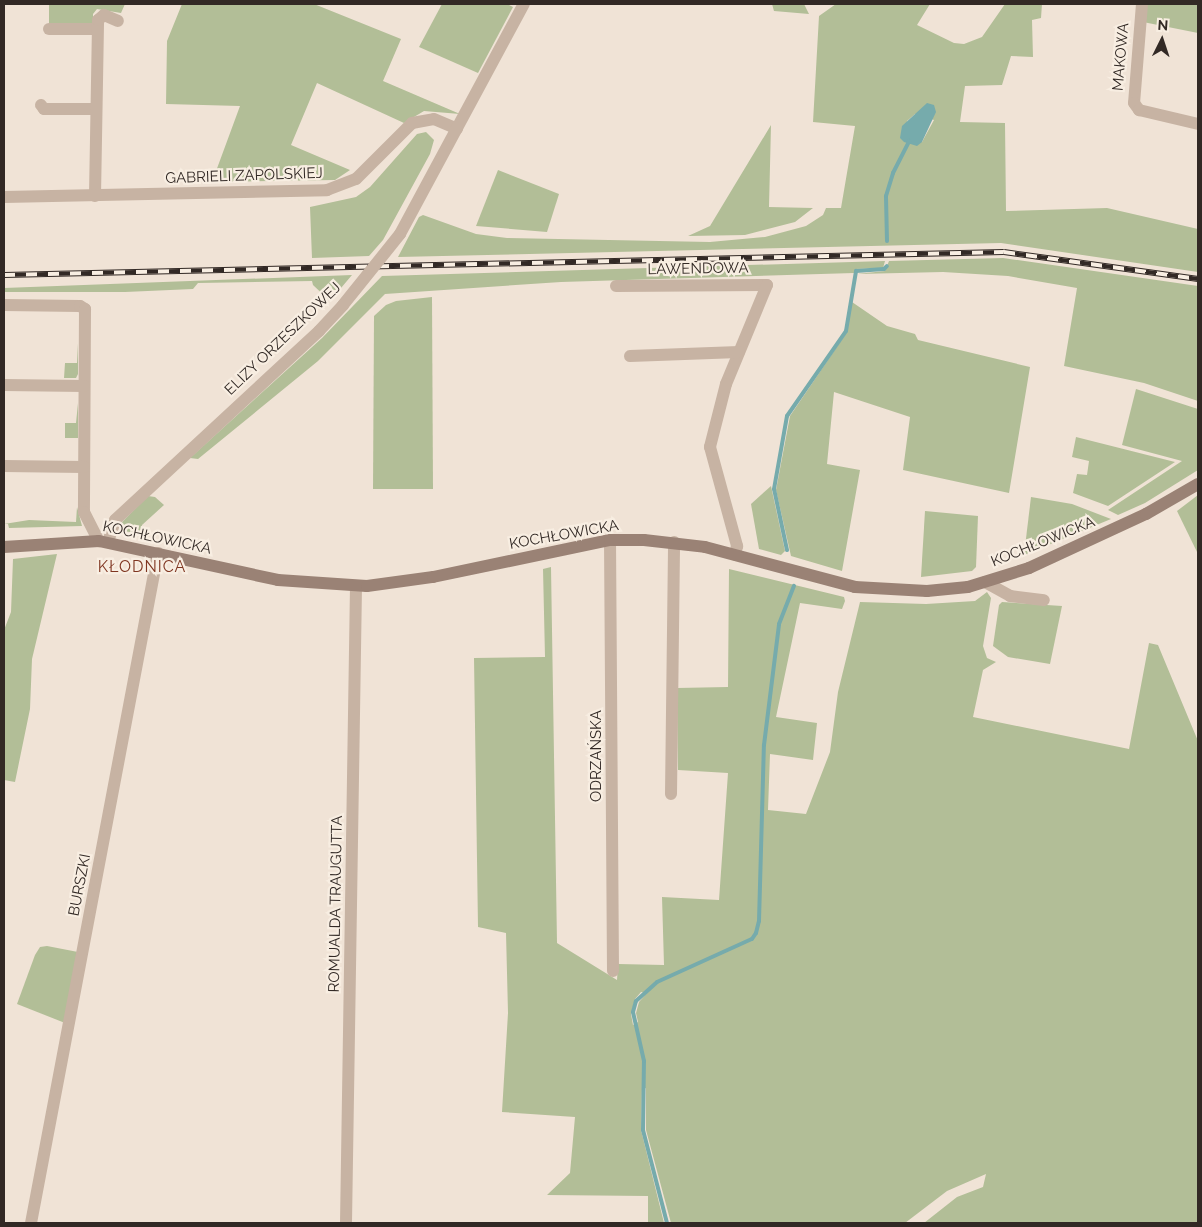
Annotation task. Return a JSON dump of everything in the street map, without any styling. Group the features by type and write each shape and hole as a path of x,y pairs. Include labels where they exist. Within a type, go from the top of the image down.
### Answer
{"street":[{"name":"ELIZY ORZESZKOWEJ","path":"103,542 115,520 319,330 343,305 400,234 523,4"},
{"name":"MAKOWA","path":"1142,4 1134,103 1139,110 1198,124"},
{"path":"95,196 97,30 100,16 118,21"},
{"path":"48,29 97,30"},
{"path":"41,104 44,109 96,109"},
{"name":"GABRIELI ZAPOLSKIEJ","path":"4,197 327,190 356,179 412,123 434,119 458,128"},
{"name":"LAWENDOWA","path":"616,286 767,284 726,384 710,447 737,546 735,555"},
{"path":"4,305 80,306 85,309 84,512 103,542"},
{"path":"630,356 740,352"},
{"path":"4,385 84,386"},
{"path":"4,466 84,467"},
{"name":"KOCHŁOWICKA","path":"4,548 103,542 278,580 356,586 433,577 610,540 674,542 735,555 828,581 875,589 939,590 985,582 1029,568 1104,536 1198,484"},
{"name":"ODRZAŃSKA","path":"610,540 614,971"},
{"path":"671,794 674,542"},
{"name":"BURSZKI","path":"31,1223 158,553"},
{"path":"985,582 1010,596 1044,600"},
{"name":"ROMUALDA TRAUGUTTA","path":"346,1223 356,586"}],"green space":[{"path":"49,4 125,4 121,13 97,9 93,14 93,25 49,24"},
{"path":"182,4 314,4 401,39 383,81 460,114 424,111 404,123 317,83 291,145 350,170 335,180 212,182 240,106 166,104 167,41"},
{"path":"442,4 507,4 513,7 478,73 419,47"},
{"path":"772,4 804,4 809,14 774,11"},
{"path":"836,4 930,4 917,25 954,43 964,44 982,37 1005,4 1042,4 1041,18 1032,20 1033,57 1011,56 1002,85 965,86 960,122 1005,123 1006,211 1107,208 1198,229 1198,272 1001,243 398,257 419,217 423,215 476,234 507,238 710,242 765,237 806,226 823,215 826,208 841,208 855,126 813,122 819,16","holes":["915,114 934,120 922,142 909,141 907,121"]},
{"path":"1145,4 1198,4 1198,33 1143,22"},
{"path":"771,125 769,207 813,208 795,222 745,235 688,236 710,226"},
{"path":"426,132 434,140 430,154 383,240 369,256 312,258 310,207 356,197 370,187 417,134"},
{"path":"498,170 559,194 547,232 476,226"},
{"path":"1003,258 1198,286 1198,401 1144,383 1064,366 1077,288 1008,276 943,272 857,274 885,271 889,261"},
{"path":"885,261 883,268 855,269 854,273 561,282 385,294 318,361 198,459 190,458 322,338 382,276"},
{"path":"352,275 330,301 313,285 312,281 198,283 193,289 125,292 4,292 4,288"},
{"path":"432,297 433,489 373,489 374,316 386,305 396,301"},
{"path":"852,302 887,326 915,334 918,340 1030,367 1009,493 903,470 910,417 834,392 827,464 860,470 842,571 791,556 776,490 790,416 847,332"},
{"path":"78,343 78,374 76,378 64,378 65,363 77,363"},
{"path":"1136,389 1198,409 1198,470 1145,503 1118,515 1108,510 1182,461 1122,445"},
{"path":"78,403 78,438 65,438 65,423 76,423"},
{"path":"1076,437 1175,462 1108,506 1073,493 1077,474 1087,475 1089,461 1072,457"},
{"path":"771,486 785,551 781,555 759,549 751,504"},
{"path":"1198,495 1198,554 1177,511"},
{"path":"148,496 155,497 164,505 142,525 141,534 124,531 126,527 121,523"},
{"path":"1031,497 1072,504 1111,519 1024,555"},
{"path":"77,507 82,526 9,528 8,524 4,524 29,520 76,522"},
{"path":"925,511 978,516 976,567 972,571 921,577"},
{"path":"57,554 32,659 30,709 15,782 4,780 4,630 11,612 13,559"},
{"path":"551,567 557,943 617,980 618,964 664,965 662,897 719,900 728,773 678,770 677,688 728,687 729,569 844,597 845,601 842,609 800,603 776,717 817,723 813,760 770,754 768,810 806,814 830,752 838,692 860,602 926,604 975,601 987,592 991,598 983,646 987,658 996,662 983,670 973,717 1129,749 1149,643 1158,645 1198,741 1198,1223 924,1223 957,1197 983,1187 986,1174 947,1191 905,1223 671,1223 646,1130 646,1088 642,1089 641,1130 664,1223 648,1223 648,1196 547,1195 570,1173 575,1117 502,1112 508,1013 506,933 478,927 474,658 545,657 543,569","holes":["641,992 647,993 639,1002 636,1013 638,1022 633,1025 631,1014 635,999"]},
{"path":"1002,602 1062,606 1050,664 1008,657 993,646 999,605"},
{"path":"47,946 78,952 65,1023 17,1004 35,955 40,947"}],"water":[{"path":"927,103 934,105 936,112 922,142 917,146 904,142 900,138 902,126"}],"waterway":[{"path":"887,241 886,196 893,173 909,141"},
{"path":"787,550 774,489 787,416 846,331 856,271 884,269 887,266"},
{"path":"667,1223 643,1130 644,1061 633,1012 636,1001 657,982 752,939 756,933 759,921 764,745 779,624 794,586"}],"railway":[{"path":"4,275 1004,252 1198,279"}],"district":[{"name":"KŁODNICA","path":"142,567"}]}
